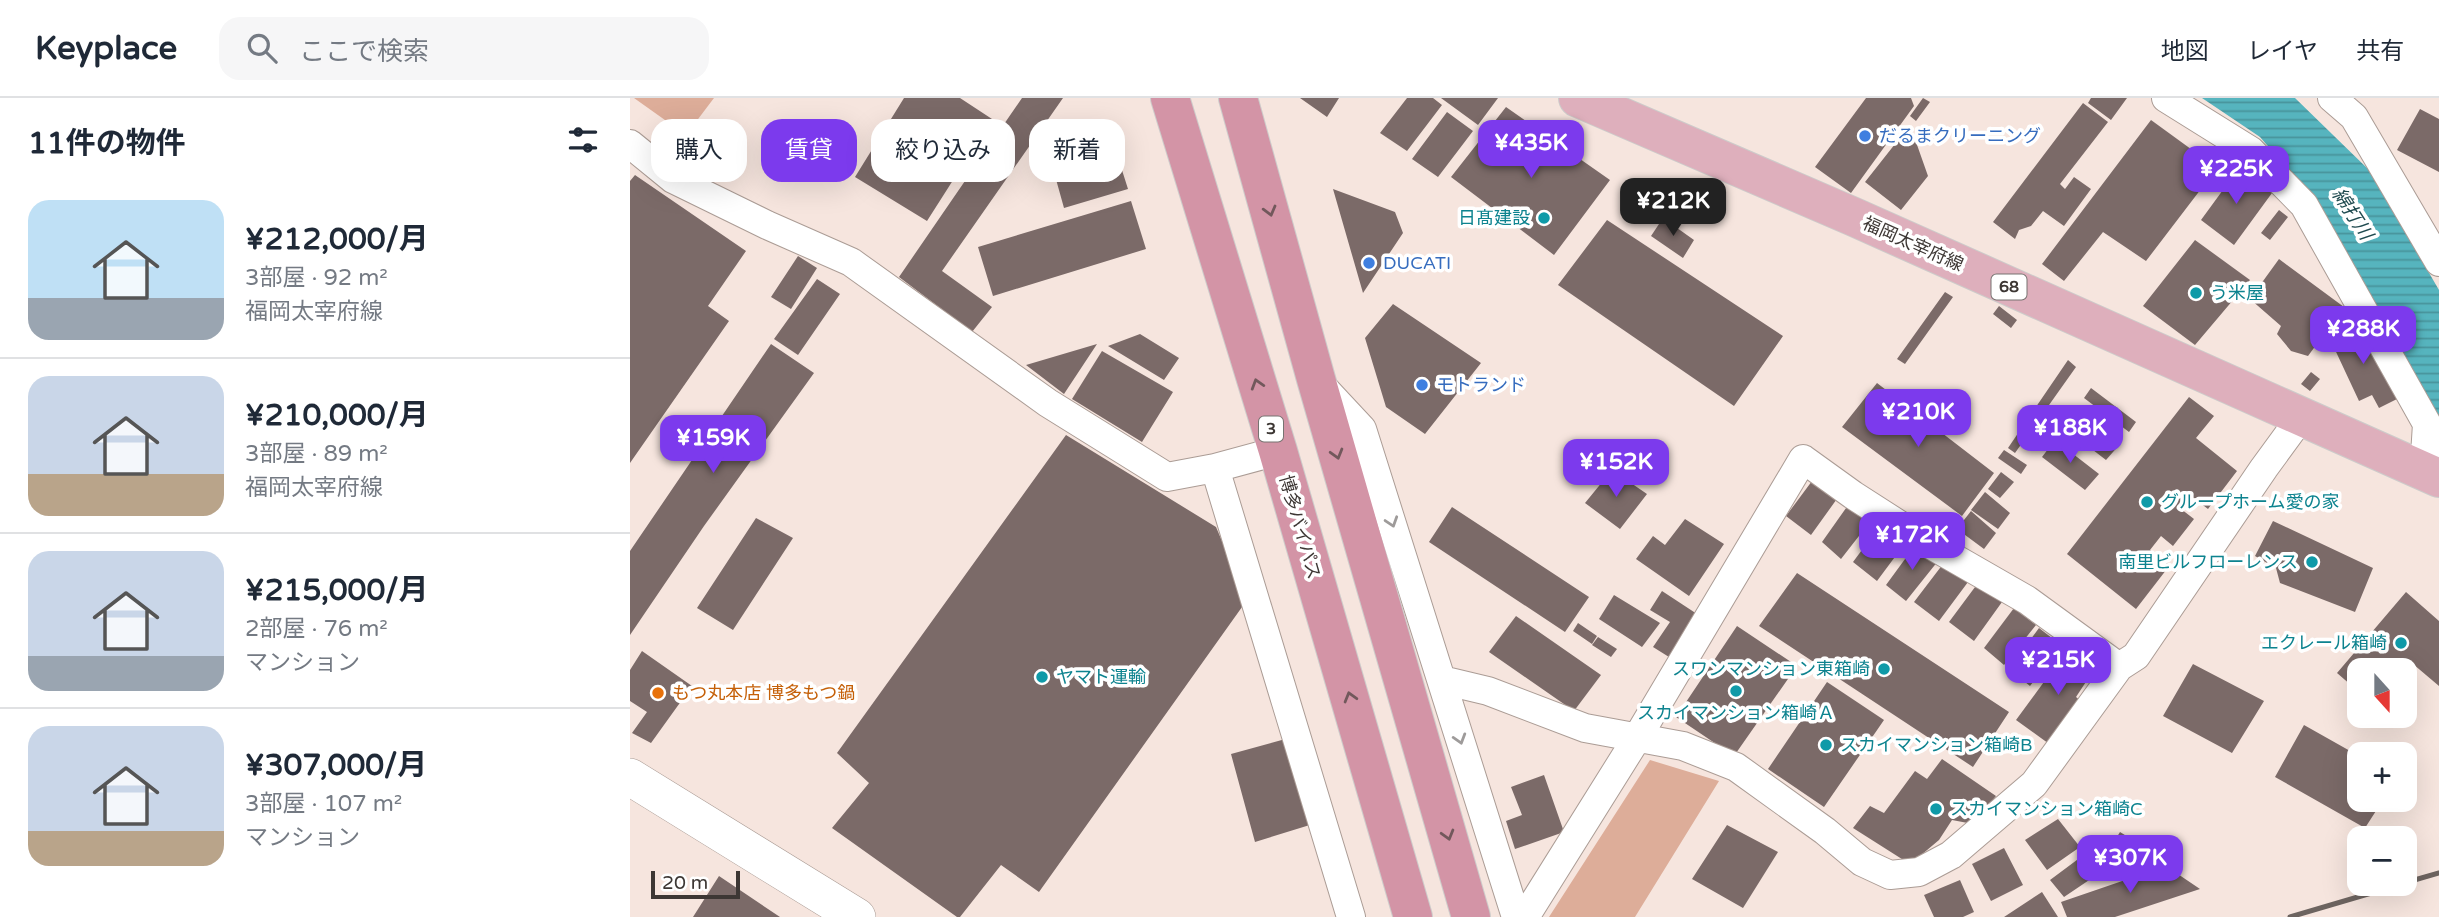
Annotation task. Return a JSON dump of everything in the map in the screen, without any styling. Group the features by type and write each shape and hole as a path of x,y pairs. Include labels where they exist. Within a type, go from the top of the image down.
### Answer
{"highway":[{"name":"博多バイパス","path":"1170,98 1278,451 1413,917"},
{"path":"1238,98 1471,917"}],"main road":[{"name":"福岡太宰府線","path":"1578,98 1854,217 2432,475"}],"street":[{"path":"2166,98 2251,151 2304,205 2427,424 2432,475"},
{"path":"2332,98 2354,117 2439,262"},
{"path":"630,144 673,179 851,262 1048,402 1167,477 1215,468 1278,451"},
{"path":"1316,379 1362,429 1516,917"},
{"path":"1442,680 1488,691 1585,728 1683,746 1736,767 1825,831 1862,862 1890,874 1919,872 1951,855 2034,784 2119,667 2136,656 2302,416"},
{"path":"1525,917 1637,738 1803,459 1926,542 2027,600 2119,667"},
{"path":"1215,468 1351,917"},
{"path":"630,777 856,917"}],"shaded area":[{"path":"634,98 714,98 698,119 664,119"},
{"path":"1650,760 1719,781 1635,917 1549,917"}],"water":[{"name":"綿打川","path":"2202,98 2295,98 2369,170 2439,290 2439,426 2314,199 2260,137"}],"building":[{"path":"904,98 960,98 992,119 891,119"},
{"path":"1022,98 1063,98 1048,119 1029,119 1029,147 1015,167 1015,119 1008,119"},
{"path":"1300,98 1339,98 1327,117"},
{"path":"1407,98 1433,98 1442,105 1407,151 1380,133"},
{"path":"1441,98 1498,98 1478,125"},
{"name":"だるまクリーニング","path":"1866,98 1911,98 1914,106 1851,193 1815,167"},
{"path":"1923,98 1930,102 1916,121 1910,116"},
{"path":"2091,98 2127,98 2111,120 2088,103"},
{"path":"2083,103 2108,122 2060,184 2065,189 2074,177 2091,189 2064,226 2043,211 2031,226 2019,230 2015,239 1993,222"},
{"name":"日髙建設","path":"1506,107 1610,180 1554,255 1451,177"},
{"path":"2420,109 2439,119 2439,172 2397,150"},
{"path":"1447,112 1473,131 1438,177 1412,159"},
{"path":"2151,120 2217,168 2146,261 2103,232 2064,281 2042,264"},
{"path":"1910,125 1928,176 1901,210 1865,182"},
{"path":"1554,126 1584,148 1579,155 1549,133"},
{"path":"871,151 871,182 952,182 927,221 857,178"},
{"path":"2239,168 2272,193 2234,245 2201,220"},
{"path":"635,175 746,251 708,306 729,321 630,463 630,181"},
{"path":"1125,180 1128,189 1064,208 1057,182 1125,182"},
{"path":"964,182 1004,182 942,271 992,307 972,332 899,277"},
{"name":"DUCATI","path":"1333,189 1395,212 1403,233 1363,293"},
{"path":"1131,201 1146,249 993,296 978,247"},
{"path":"2279,210 2288,217 2270,240 2261,233"},
{"path":"1663,218 1694,240 1683,258 1651,236"},
{"path":"1607,220 1783,336 1734,406 1558,285"},
{"name":"う米屋","path":"2195,240 2250,280 2195,345 2143,306"},
{"path":"798,256 817,268 791,309 771,297"},
{"path":"2279,259 2344,307 2308,356 2291,351 2277,334 2281,326 2250,299"},
{"path":"817,279 840,294 798,355 774,339"},
{"path":"1945,292 1953,297 1905,364 1897,359"},
{"name":"モトランド","path":"1393,304 1481,363 1425,434 1386,407 1365,338"},
{"path":"1999,306 2017,320 2011,328 1993,314"},
{"path":"2361,323 2397,399 2379,408 2372,395 2359,401 2330,339"},
{"path":"1140,334 1179,358 1164,380 1108,346"},
{"path":"771,344 814,373 630,635 630,551"},
{"path":"1097,344 1064,394 1026,365"},
{"path":"1102,351 1173,392 1142,442 1072,399"},
{"path":"2068,360 2076,367 2015,453 2008,448"},
{"path":"2311,372 2320,379 2310,391 2301,384"},
{"path":"1877,383 1994,473 1962,516 1842,427"},
{"path":"2091,388 2136,422 2129,432 2084,398"},
{"name":"グループホーム愛の家","path":"2189,397 2214,416 2196,438 2237,471 2208,509 2191,496 2181,509 2194,519 2173,546 2161,536 2150,550 2170,565 2136,609 2067,554"},
{"path":"2076,410 2120,444 2106,460 2063,427"},
{"name":"ヤマト運輸","path":"1066,435 1216,527 1247,600 1039,892 1001,865 960,917 957,917 832,828 869,783 837,753"},
{"path":"2055,440 2099,474 2085,490 2042,457"},
{"path":"2004,450 2027,465 2021,474 1998,458"},
{"path":"1612,470 1647,494 1620,529 1585,503"},
{"path":"2001,472 2014,482 2000,498 1988,489"},
{"path":"1815,477 1839,496 1811,535 1786,516"},
{"path":"1985,492 2010,513 1998,529 1971,510"},
{"path":"1851,501 1873,518 1841,559 1822,542"},
{"path":"1452,507 1589,597 1565,632 1429,542"},
{"path":"1971,511 1996,533 1984,549 1957,529"},
{"path":"756,518 793,538 733,630 697,608"},
{"path":"1685,519 1724,544 1689,596 1636,559 1653,536 1665,545"},
{"name":"南里ビルフローレンス","path":"2273,521 2373,568 2355,612 2280,583 2276,568 2255,556"},
{"path":"1882,523 1906,542 1877,581 1853,562"},
{"path":"1916,544 1938,561 1906,601 1886,585"},
{"path":"1943,564 1968,582 1939,621 1914,602"},
{"name":"スワンマンション東箱崎","path":"1797,573 2009,712 1973,767 1759,626"},
{"path":"1978,583 2002,602 1974,641 1949,622"},
{"path":"1662,591 1697,614 1669,657 1653,647 1670,622 1650,610"},
{"name":"エクレール箱崎","path":"2406,592 2439,621 2439,686 2417,667 2417,658 2350,658"},
{"path":"1614,595 1660,623 1642,647 1599,619"},
{"path":"2014,608 2036,625 2004,665 1984,648"},
{"path":"1516,616 1601,675 1574,711 1489,652"},
{"path":"1578,623 1597,636 1592,644 1573,631"},
{"name":"スカイマンション箱崎Ａ","path":"1737,626 1797,666 1734,756 1676,717"},
{"path":"2039,628 2061,645 2030,686 2009,669"},
{"path":"1598,637 1617,649 1611,657 1592,645"},
{"path":"2071,645 2097,665 2076,697 2082,702 2052,746 2016,720"},
{"name":"もつ丸本店 博多もつ鍋","path":"642,651 692,686 651,743 632,733 647,712 630,701 630,670"},
{"name":"エクレール箱崎","path":"2347,661 2347,682 2337,673"},
{"path":"2193,664 2264,701 2232,753 2163,716"},
{"name":"スカイマンション箱崎B","path":"1827,682 1884,720 1824,807 1768,769"},
{"path":"2304,725 2347,749 2347,812 2375,812 2366,826 2361,826 2275,777"},
{"path":"1289,738 1313,824 1255,842 1231,754"},
{"name":"スカイマンション箱崎C","path":"1942,759 1996,796 1973,824 1952,820 1939,840 1914,861 1905,861 1853,828 1870,806 1884,813 1915,771 1927,779"},
{"path":"1544,775 1564,832 1515,849 1506,821 1522,815 1511,787"},
{"path":"2058,819 2080,847 2047,870 2025,840"},
{"path":"1727,825 1778,852 1743,908 1692,879"},
{"path":"2120,832 2141,845 2128,866 2107,853"},
{"path":"2004,848 2023,885 1991,901 1972,864"},
{"path":"2089,851 2104,870 2064,897 2050,880"},
{"path":"2166,866 2200,889 2115,917 2067,917 2061,902"},
{"path":"719,876 780,917 693,917"},
{"path":"1960,880 1974,912 1963,917 1934,917 1924,895"},
{"path":"2042,892 2058,917 2004,917"}],"railway":[{"path":"2417,879 2439,873"},
{"path":"2290,917 2361,896"}],"place":[{"name":"だるまクリーニング","path":"1865,136"},
{"name":"日髙建設","path":"1544,218"},
{"name":"DUCATI","path":"1369,263"},
{"name":"う米屋","path":"2196,293"},
{"name":"モトランド","path":"1422,385"},
{"name":"グループホーム愛の家","path":"2147,502"},
{"name":"南里ビルフローレンス","path":"2312,562"},
{"name":"エクレール箱崎","path":"2401,643"},
{"name":"スワンマンション東箱崎","path":"1884,669"},
{"name":"ヤマト運輸","path":"1042,677"},
{"name":"スカイマンション箱崎Ａ","path":"1736,691"},
{"name":"もつ丸本店 博多もつ鍋","path":"658,693"},
{"name":"スカイマンション箱崎B","path":"1826,745"},
{"name":"スカイマンション箱崎C","path":"1936,809"}]}
